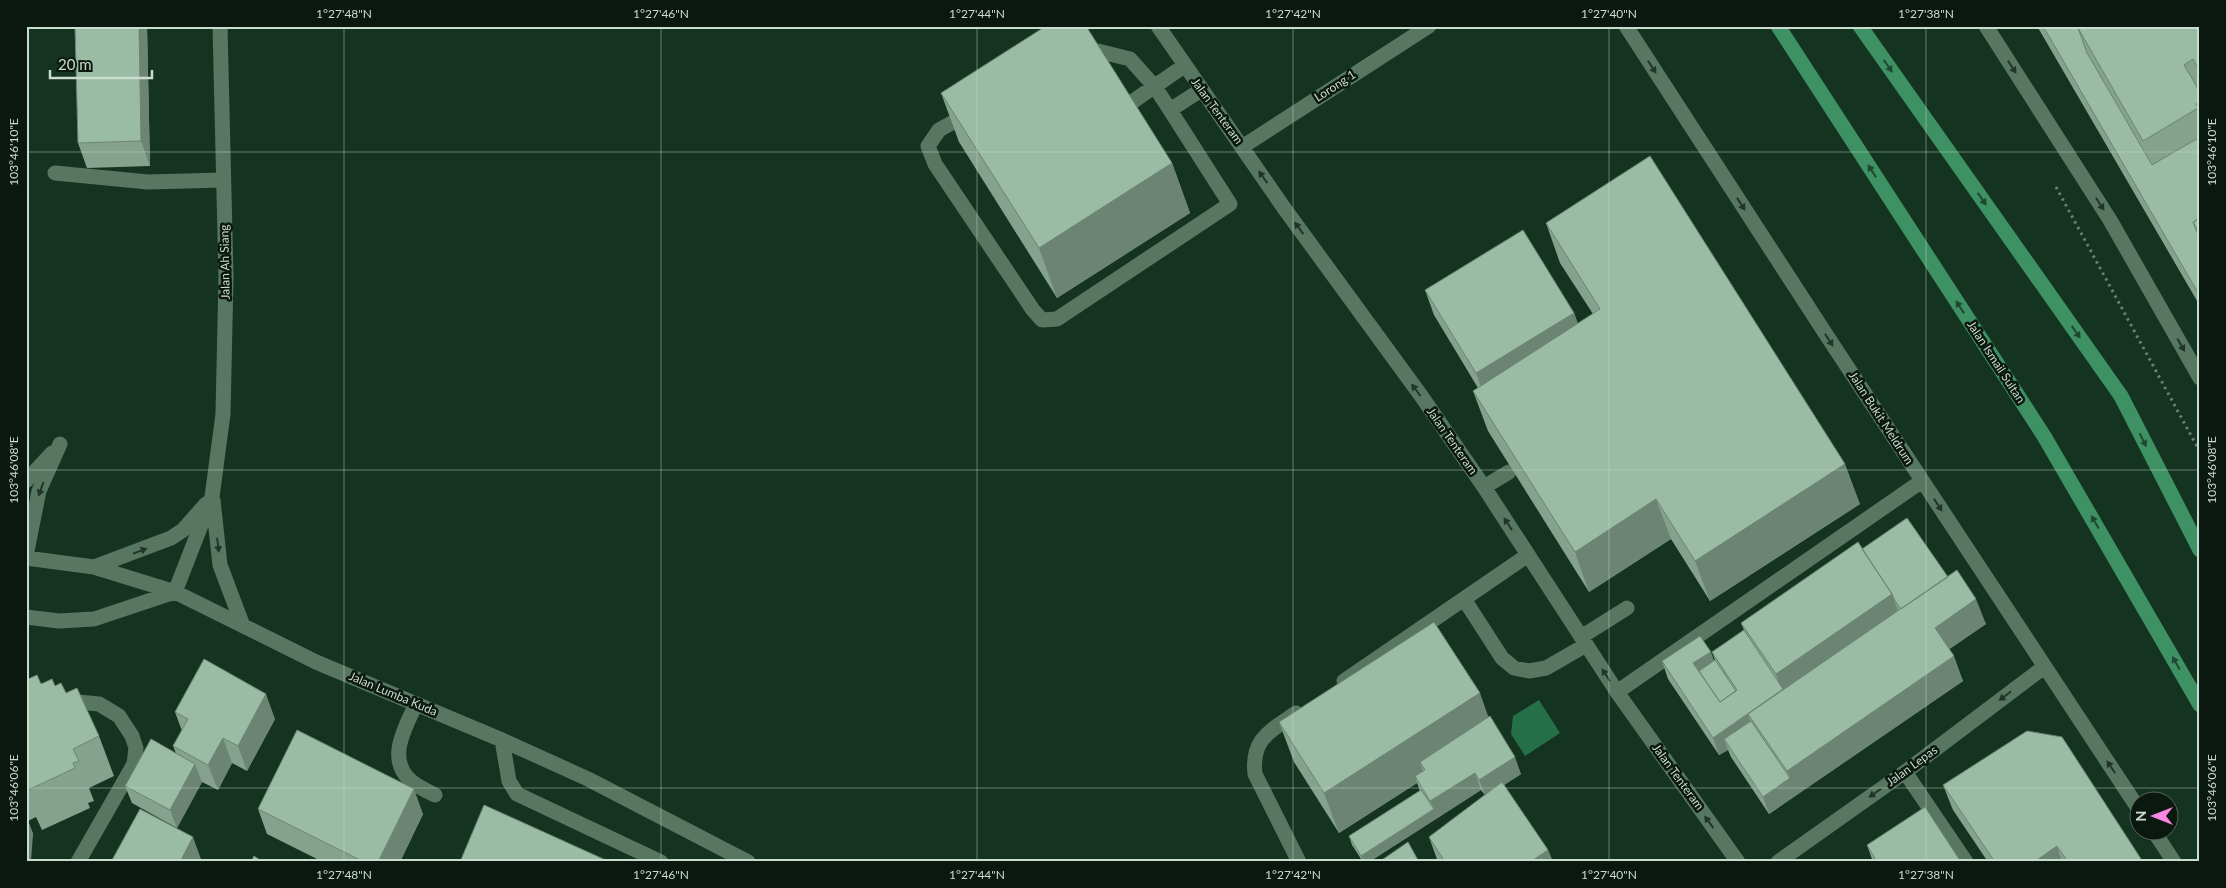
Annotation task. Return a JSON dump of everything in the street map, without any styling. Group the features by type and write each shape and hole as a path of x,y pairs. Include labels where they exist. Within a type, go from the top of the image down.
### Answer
{"main road":[{"name":"Jalan Ismail Sultan","path":"1778,26 2044,436 2200,705"},
{"path":"1860,26 2121,396 2200,550"}],"street":[{"name":"Jalan Ah Siang","path":"176,592 212,497 223,414 226,277 220,26"},
{"name":"Jalan Tenteram","path":"1158,26 1184,66 1484,487 1617,692 1738,862"},
{"name":"Lorong 1","path":"1242,147 1429,26"},
{"name":"Jalan Bukit Meldrum","path":"1626,26 1922,481 2128,793"},
{"path":"1986,26 2110,220 2200,378"},
{"path":"1081,51 1098,51 1130,59 1154,87 1170,110 1230,204 1057,319 1042,320 1033,310 940,172 928,146 939,130 1081,51"},
{"path":"1132,102 1184,66"},
{"path":"1170,110 1201,90"},
{"path":"55,173 148,182 223,180"},
{"path":"26,481 60,444 39,491 26,557"},
{"path":"1484,487 1509,472"},
{"path":"1617,692 1922,481"},
{"name":"Jalan Ah Siang","path":"212,497 220,564 243,626"},
{"path":"94,567 171,538 183,530 212,497"},
{"path":"1332,689 1528,555"},
{"name":"Jalan Lumba Kuda","path":"26,557 94,567 176,592 316,662 502,740 588,779 748,862"},
{"path":"26,617 59,621 94,619 176,592"},
{"path":"1464,600 1502,658 1514,668 1529,670 1546,668 1627,608"},
{"name":"Jalan Lepas","path":"1778,862 1905,772 2044,666"},
{"path":"26,697 99,704 118,716 132,736 136,748 134,764 78,862"},
{"path":"416,704 401,738 399,756 402,769 411,781 435,795"},
{"path":"1299,862 1255,774 1253,759 1257,746 1267,734 1308,706"},
{"path":"502,740 509,781 517,794 661,862"},
{"path":"1905,772 1966,862"},
{"path":"2160,840 2174,862"}],"path":[{"path":"2054,183 2200,452"}],"shaded area":[{"path":"1539,700 1560,733 1525,756 1511,734 1513,716"}],"building":[{"path":"75,26 139,26 141,141 78,143"},
{"path":"1046,26 1086,26 1172,163 1039,248 941,93"},
{"path":"2043,26 2082,26 2078,28 2087,53 2152,165 2200,137 2200,218 2193,222 2200,240 2200,296"},
{"path":"2082,26 2200,26 2200,71 2193,59 2184,65 2200,92 2200,102 2196,104 2198,108 2143,141 2078,28"},
{"path":"1650,156 1845,464 1695,561 1656,499 1575,552 1473,391 1600,309 1546,223"},
{"path":"2200,218 2200,234 2193,222"},
{"path":"1523,230 1574,313 1476,373 1425,290"},
{"path":"1907,518 1948,577 1901,609 1862,549"},
{"path":"1858,542 1892,594 1776,674 1741,623"},
{"path":"1957,570 1976,599 1935,628 1954,656 1787,771 1748,714"},
{"path":"1434,622 1480,693 1324,793 1279,722"},
{"path":"1744,630 1783,689 1713,738 1662,661 1700,636 1711,652 1693,663 1720,702 1737,690 1712,652"},
{"path":"204,659 266,694 238,746 223,738 208,765 173,746 188,719 175,712"},
{"path":"1715,660 1736,691 1720,702 1699,671"},
{"path":"37,675 41,684 52,679 55,686 61,683 66,693 77,688 99,736 73,749 79,761 73,763 75,768 28,790 26,787 26,680"},
{"path":"1490,716 1515,757 1479,780 1475,773 1430,801 1415,776 1425,770 1420,762"},
{"path":"1751,721 1790,778 1763,797 1724,739"},
{"path":"297,730 414,789 378,862 364,862 258,809"},
{"path":"2027,731 2062,737 2143,862 2068,862 2057,846 2034,862 1995,862 1943,785"},
{"path":"151,739 195,764 170,810 125,786"},
{"path":"1502,782 1548,850 1530,862 1445,862 1429,837"},
{"path":"1421,790 1434,809 1361,856 1349,836"},
{"path":"484,805 610,862 460,862"},
{"path":"1925,807 1961,862 1877,862 1867,845"},
{"path":"140,809 193,837 180,862 111,862"},
{"path":"1408,842 1419,862 1379,862"},
{"path":"254,856 263,862 251,862"}]}
